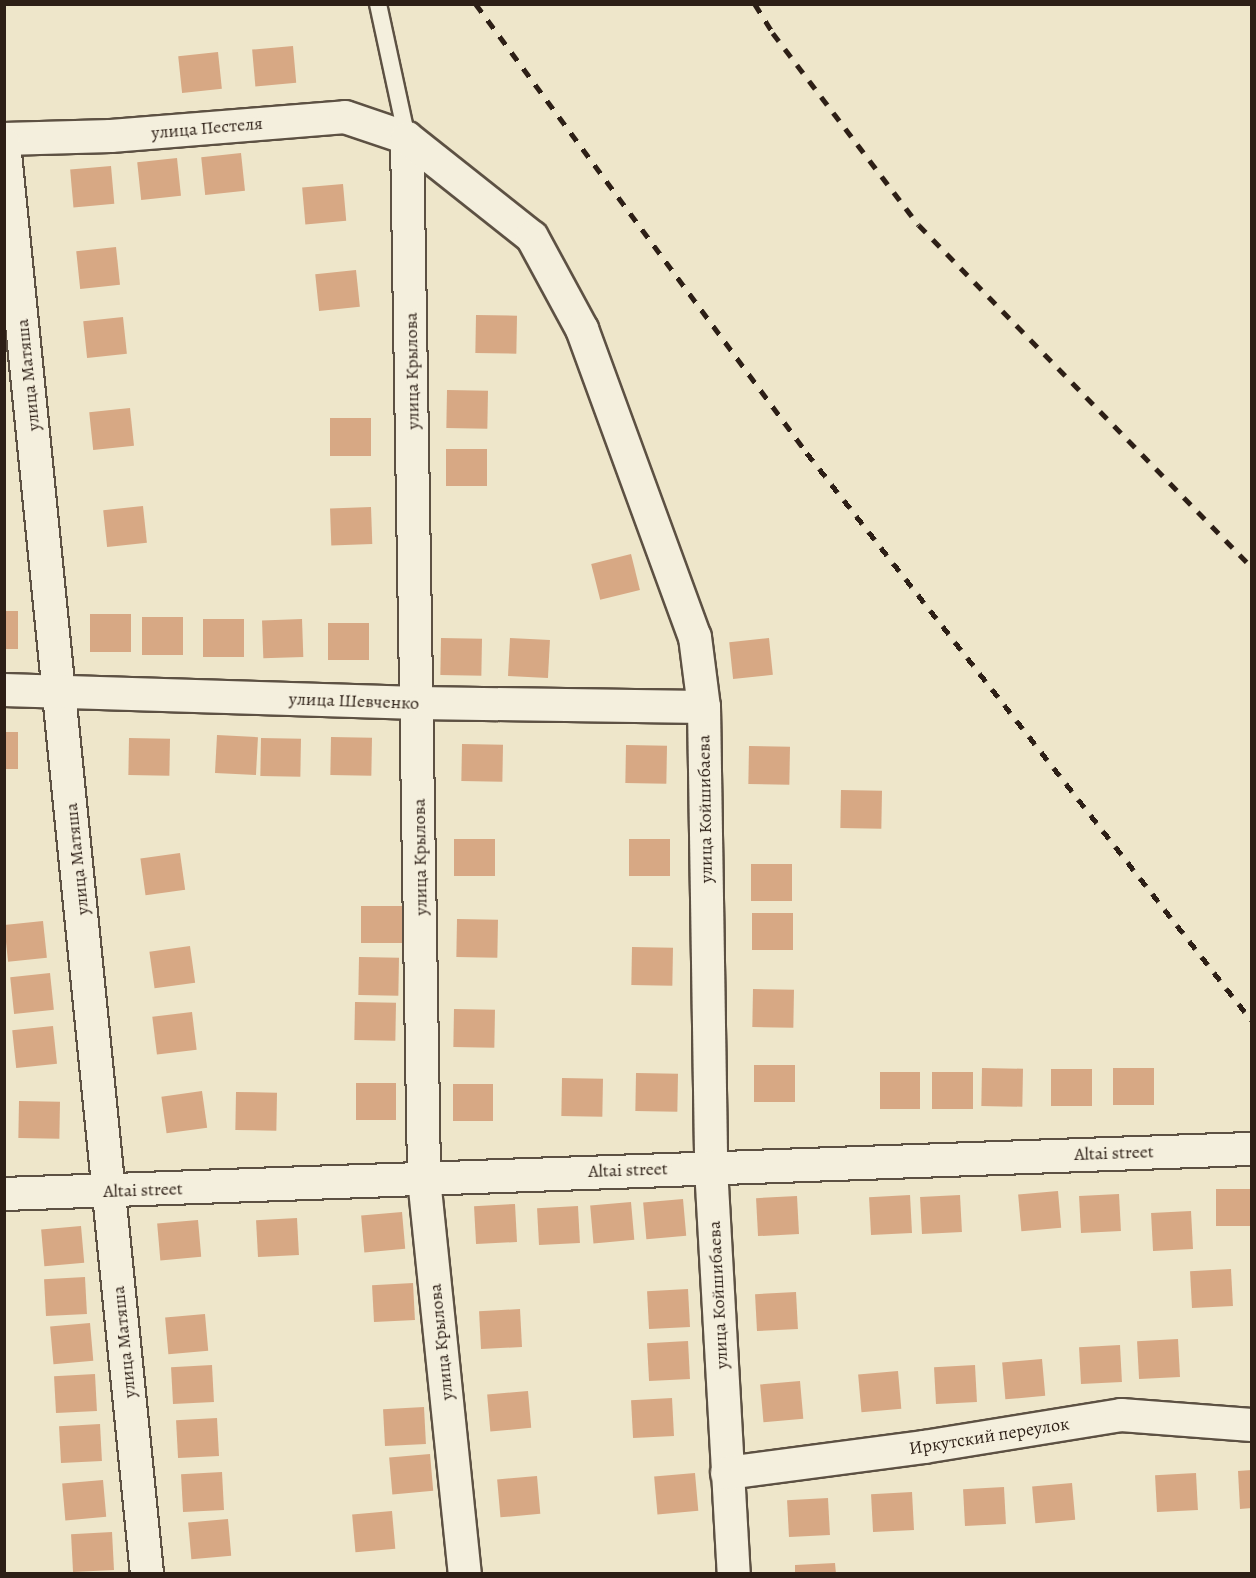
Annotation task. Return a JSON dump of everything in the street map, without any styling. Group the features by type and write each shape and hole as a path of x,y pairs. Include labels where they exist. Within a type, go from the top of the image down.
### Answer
{"street":[{"name":"улица Пестеля","path":"4,139 111,136 345,117 407,138"},
{"name":"улица Крылова","path":"407,138 424,1179 465,1574"},
{"name":"улица Койшибаева","path":"407,138 532,237 582,329 695,637 704,707 711,1167 734,1574"},
{"name":"улица Матяша","path":"4,144 147,1574"},
{"name":"улица Шевченко","path":"4,690 418,703 704,707"},
{"name":"Altai street","path":"4,1194 1251,1149"},
{"name":"Иркутский переулок","path":"727,1473 924,1447 1120,1415 1251,1425"}],"lane":[{"path":"378,4 407,138"}],"building":[{"path":"293,46 296,83 255,86 252,50"},
{"path":"218,52 222,89 182,93 178,56"},
{"path":"241,153 245,191 205,195 201,157"},
{"path":"177,158 181,196 141,200 137,162"},
{"path":"111,166 114,204 73,207 70,170"},
{"path":"343,184 346,221 305,224 302,188"},
{"path":"116,247 120,285 80,289 76,251"},
{"path":"356,270 360,307 319,311 315,274"},
{"path":"476,315 517,316 516,354 475,353"},
{"path":"123,317 127,354 87,358 83,321"},
{"path":"447,390 488,391 487,429 446,428"},
{"path":"130,408 134,446 93,450 89,412"},
{"path":"330,418 371,418 371,456 330,456"},
{"path":"446,449 487,449 487,486 446,486"},
{"path":"143,506 147,543 107,547 103,510"},
{"path":"371,507 372,544 331,545 330,508"},
{"path":"631,554 640,590 600,600 591,564"},
{"path":"4,611 18,611 18,649 4,649"},
{"path":"90,614 131,614 131,652 90,652"},
{"path":"142,617 183,617 183,655 142,655"},
{"path":"203,619 244,619 244,657 203,657"},
{"path":"302,619 303,657 263,658 262,620"},
{"path":"328,623 369,623 369,660 328,660"},
{"path":"441,638 482,639 481,676 440,675"},
{"path":"510,638 550,640 548,678 508,676"},
{"path":"769,638 773,675 733,679 729,642"},
{"path":"4,732 18,732 18,769 4,769"},
{"path":"217,735 258,737 256,775 215,773"},
{"path":"331,737 372,738 371,776 330,775"},
{"path":"129,738 170,739 169,776 128,775"},
{"path":"261,738 301,739 300,777 260,776"},
{"path":"462,744 503,745 502,782 461,781"},
{"path":"626,745 667,746 666,784 625,783"},
{"path":"749,746 790,747 789,785 748,784"},
{"path":"841,790 882,791 881,829 840,828"},
{"path":"454,839 495,839 495,876 454,876"},
{"path":"629,839 670,839 670,876 629,876"},
{"path":"180,853 185,890 146,895 140,859"},
{"path":"751,864 792,864 792,901 751,901"},
{"path":"361,906 402,906 402,943 361,943"},
{"path":"752,913 793,913 793,950 752,950"},
{"path":"457,919 498,920 497,958 456,957"},
{"path":"43,921 47,958 8,962 4,925"},
{"path":"190,946 195,983 155,988 149,952"},
{"path":"632,947 673,948 672,986 631,985"},
{"path":"359,957 399,958 398,996 358,995"},
{"path":"50,973 54,1010 14,1014 10,977"},
{"path":"753,989 794,990 793,1028 752,1027"},
{"path":"355,1002 396,1003 395,1041 354,1040"},
{"path":"454,1009 495,1010 494,1048 453,1047"},
{"path":"192,1012 197,1050 157,1055 152,1017"},
{"path":"53,1026 57,1064 16,1068 12,1030"},
{"path":"754,1065 795,1065 795,1102 754,1102"},
{"path":"982,1068 1023,1069 1022,1107 981,1106"},
{"path":"1113,1068 1154,1068 1154,1105 1113,1105"},
{"path":"1051,1069 1092,1069 1092,1106 1051,1106"},
{"path":"880,1072 920,1072 920,1109 880,1109"},
{"path":"932,1072 973,1072 973,1109 932,1109"},
{"path":"636,1073 678,1074 677,1112 635,1111"},
{"path":"562,1078 603,1079 602,1117 561,1116"},
{"path":"356,1083 396,1083 396,1120 356,1120"},
{"path":"453,1084 493,1084 493,1121 453,1121"},
{"path":"202,1091 207,1128 167,1133 161,1097"},
{"path":"236,1092 277,1093 276,1131 235,1130"},
{"path":"19,1101 60,1102 59,1139 18,1138"},
{"path":"1216,1189 1252,1189 1252,1226 1216,1226"},
{"path":"1058,1191 1061,1228 1021,1231 1018,1194"},
{"path":"1119,1194 1121,1231 1081,1233 1079,1196"},
{"path":"910,1195 912,1233 871,1235 869,1197"},
{"path":"960,1195 962,1232 922,1234 920,1197"},
{"path":"797,1196 799,1234 758,1236 756,1198"},
{"path":"683,1199 686,1236 646,1239 643,1202"},
{"path":"631,1202 634,1240 593,1243 590,1206"},
{"path":"515,1204 517,1242 476,1244 474,1206"},
{"path":"578,1206 580,1243 539,1245 537,1208"},
{"path":"1191,1211 1193,1249 1153,1251 1151,1213"},
{"path":"402,1212 405,1249 364,1252 361,1216"},
{"path":"297,1218 299,1255 258,1257 256,1220"},
{"path":"198,1220 201,1257 160,1260 157,1224"},
{"path":"81,1226 84,1263 44,1266 41,1229"},
{"path":"1231,1269 1233,1306 1192,1308 1190,1271"},
{"path":"85,1277 87,1314 46,1316 44,1279"},
{"path":"413,1283 415,1320 374,1322 372,1285"},
{"path":"688,1289 690,1327 649,1329 647,1291"},
{"path":"796,1292 798,1329 757,1331 755,1294"},
{"path":"520,1309 522,1347 481,1349 479,1311"},
{"path":"205,1314 208,1351 168,1354 165,1317"},
{"path":"90,1323 93,1361 53,1364 50,1326"},
{"path":"1178,1339 1180,1377 1139,1379 1137,1341"},
{"path":"688,1341 690,1379 649,1381 647,1343"},
{"path":"1120,1345 1122,1382 1081,1384 1079,1347"},
{"path":"1042,1359 1045,1396 1005,1399 1002,1362"},
{"path":"212,1365 214,1402 173,1404 171,1367"},
{"path":"975,1365 977,1402 936,1404 934,1367"},
{"path":"898,1371 901,1409 861,1412 858,1374"},
{"path":"95,1374 97,1411 56,1413 54,1376"},
{"path":"800,1381 803,1419 763,1422 760,1384"},
{"path":"528,1391 531,1428 490,1431 487,1395"},
{"path":"672,1398 674,1436 633,1438 631,1400"},
{"path":"424,1407 426,1444 385,1446 383,1409"},
{"path":"217,1418 219,1456 178,1458 176,1420"},
{"path":"100,1424 102,1461 61,1463 59,1426"},
{"path":"430,1454 433,1491 392,1494 389,1458"},
{"path":"1252,1470 1252,1508 1240,1509 1238,1471"},
{"path":"222,1472 224,1510 183,1512 181,1474"},
{"path":"695,1473 698,1511 657,1514 654,1477"},
{"path":"1196,1473 1198,1510 1157,1512 1155,1475"},
{"path":"537,1476 540,1514 500,1517 497,1479"},
{"path":"103,1480 106,1517 65,1520 62,1484"},
{"path":"1072,1483 1075,1520 1035,1523 1032,1486"},
{"path":"1004,1487 1006,1524 965,1526 963,1489"},
{"path":"912,1492 914,1530 873,1532 871,1494"},
{"path":"828,1498 830,1535 789,1537 787,1500"},
{"path":"392,1511 395,1549 355,1552 352,1514"},
{"path":"228,1519 231,1556 191,1559 188,1522"},
{"path":"112,1532 114,1570 73,1572 71,1534"},
{"path":"835,1563 836,1574 795,1574 795,1565"}],"railway":[{"path":"476,4 807,453 1252,1021"},
{"path":"755,4 773,33 919,225 1252,568"}]}
